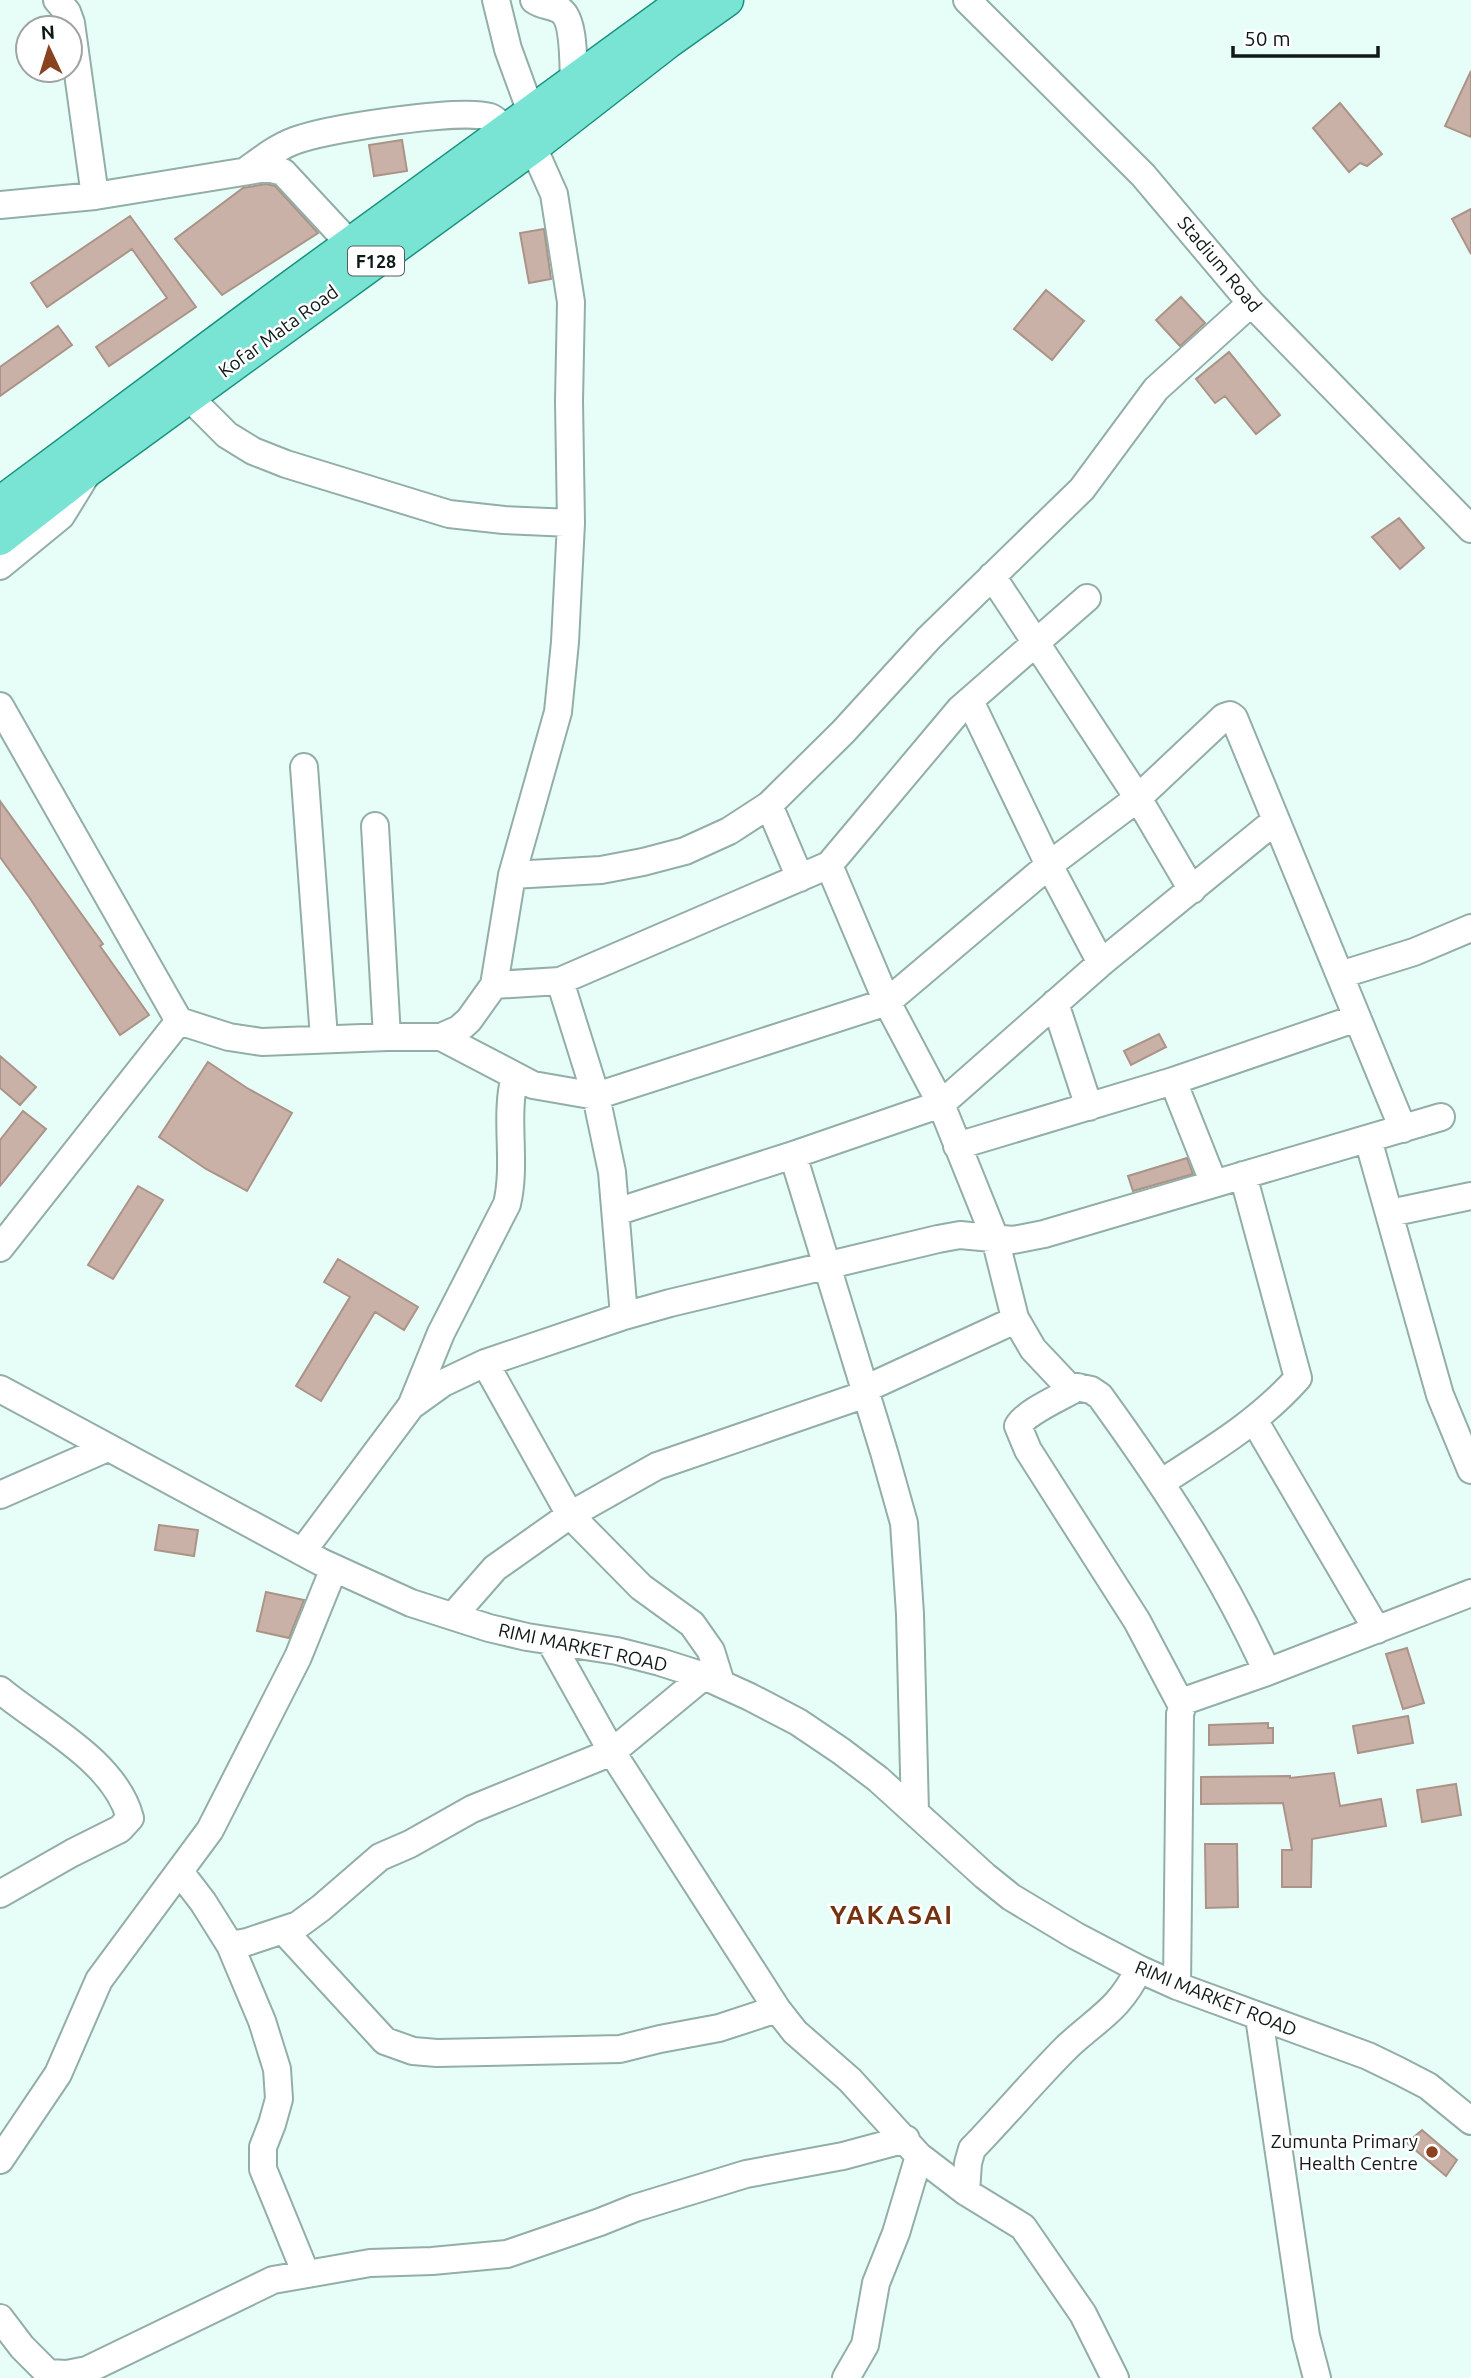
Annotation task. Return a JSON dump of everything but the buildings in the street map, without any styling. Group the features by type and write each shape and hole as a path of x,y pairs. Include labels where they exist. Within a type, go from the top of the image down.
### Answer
{"main road":[{"name":"Kofar Mata Road","path":"7,509 91,468 188,396 293,303 349,244 685,0"},
{"name":"Kofar Mata Road","path":"7,509 60,459 533,147 668,41 727,0"}],"street":[{"path":"57,0 67,12 71,23 96,196"},
{"path":"247,170 278,148 302,138 357,127 458,115 519,121 508,49 496,0"},
{"path":"534,0 557,8 567,16 571,33 574,82"},
{"name":"Stadium Road","path":"967,0 1143,175 1251,303 1471,529"},
{"path":"0,706 179,1021 229,1037 262,1042 324,1038 441,1037 460,1029 469,1020 494,985 512,875 558,712 565,642 571,523 571,302 554,194 533,147"},
{"path":"0,205 96,196 267,168 283,172 349,244"},
{"path":"512,875 601,870 685,851 729,831 769,805 843,732 929,638 1082,489 1156,389 1251,303"},
{"path":"188,396 226,435 253,452 286,464 449,514 571,523"},
{"path":"0,566 61,516 91,468"},
{"path":"992,576 1138,798 1192,890"},
{"path":"494,985 560,981 829,865 960,709 1087,598"},
{"path":"970,701 1049,865 1101,963"},
{"path":"441,1037 533,1085 596,1096 887,1002 1049,865 1138,798 1224,717 1230,715 1234,718 1403,1129"},
{"path":"303,766 324,1038"},
{"path":"769,805 800,878"},
{"path":"616,1212 940,1104 1101,963 1276,820"},
{"path":"375,825 387,1037"},
{"path":"829,865 887,1002 940,1104 995,1238 1015,1318 1040,1356 1067,1385 1091,1390 1100,1396 1161,1482 1248,1630 1267,1672"},
{"path":"1340,975 1414,953 1471,928"},
{"path":"560,981 596,1096 612,1172 624,1316"},
{"path":"1055,1003 1089,1107"},
{"path":"957,1146 1173,1081 1357,1018"},
{"path":"0,1248 179,1021"},
{"path":"302,1552 411,1406 441,1333 507,1204 511,1187 510,1096 515,1076"},
{"path":"1173,1081 1214,1184"},
{"path":"411,1406 443,1383 485,1363 624,1316 960,1235 1013,1240 1037,1236 1441,1117"},
{"path":"1367,1139 1440,1395 1471,1470"},
{"path":"793,1155 904,1523 910,1614 915,1812"},
{"path":"1161,1482 1225,1442 1254,1420 1298,1378 1243,1175"},
{"path":"1390,1213 1471,1196"},
{"path":"453,1616 495,1568 570,1515 657,1466 865,1391 1015,1318"},
{"path":"230,1945 298,1925 380,1857 410,1844 472,1809 612,1752 712,1680 711,1651 692,1624 640,1587 570,1515 485,1363"},
{"path":"1078,1388 1031,1414 1017,1426 1028,1450 1137,1621 1182,1706"},
{"name":"RIMI MARKET ROAD","path":"0,1389 302,1552 411,1603 489,1628 617,1651 660,1662 712,1680 798,1721 869,1772 1011,1897 1076,1936 1177,1986 1368,2056 1428,2086 1471,2121"},
{"path":"1254,1420 1377,1630"},
{"path":"0,1495 107,1448"},
{"path":"0,2160 58,2074 99,1980 210,1830 298,1657 334,1568"},
{"path":"1177,1986 1184,1701 1471,1593"},
{"path":"550,1641 612,1752 777,2009 795,2032 850,2080 912,2148 966,2193 1023,2227 1083,2314 1115,2378"},
{"path":"0,1690 53,1727 94,1763 126,1802 130,1818 120,1829 0,1894"},
{"path":"180,1872 230,1945 262,2021 277,2069 279,2099 263,2147 263,2169 306,2274"},
{"path":"283,1930 385,2041 413,2051 438,2053 620,2049 719,2028 777,2009"},
{"path":"966,2193 968,2162 972,2149 1068,2047 1112,2010 1128,1992 1139,1969"},
{"path":"1259,2017 1306,2336 1317,2378"},
{"path":"0,2318 22,2347 49,2375 66,2374 87,2370 273,2280 370,2263 432,2262 507,2254 635,2208 746,2174 843,2156 912,2148"},
{"path":"846,2378 864,2345 876,2283 896,2233 912,2148"}],"place":[{"name":"Zumunta Primary Health Centre","path":"1432,2152"}],"district":[{"name":"YAKASAI","path":"892,1914"}]}
